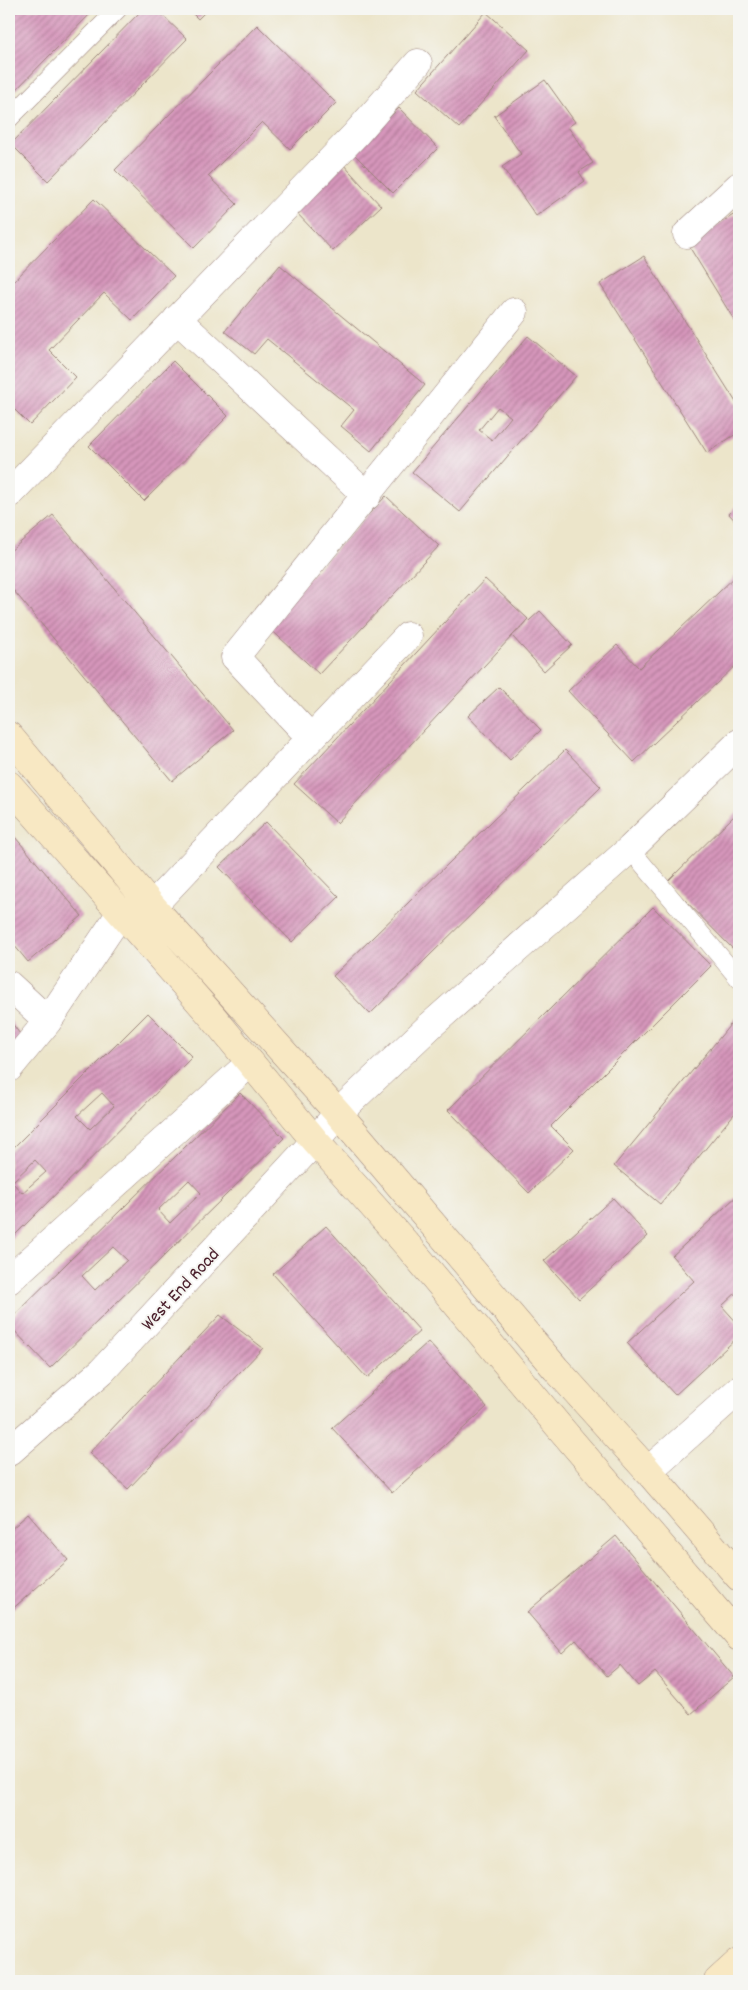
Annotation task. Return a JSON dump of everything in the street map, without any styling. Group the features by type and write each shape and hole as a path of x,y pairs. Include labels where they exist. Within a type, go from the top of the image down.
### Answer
{"street":[{"path":"9,494 354,134 418,63"},
{"path":"687,234 739,186"},
{"path":"311,738 235,657 514,312"},
{"path":"177,319 367,496"},
{"path":"152,906 408,636"},
{"path":"9,736 152,906 338,1113 574,1390 739,1577"},
{"name":"West End Road","path":"9,1452 102,1371 338,1113 439,1019 630,849 739,744"},
{"path":"9,785 120,914 212,1016 314,1141 409,1247 739,1637"},
{"path":"9,1068 48,1020 120,914"},
{"path":"9,985 48,1020"},
{"path":"9,1280 250,1063"},
{"path":"547,1412 574,1390"},
{"path":"648,1472 739,1390"},
{"path":"718,1981 739,1962"}],"lane":[{"path":"9,119 118,9"},
{"path":"630,849 739,979"}],"building":[{"path":"9,9 95,9 9,97"},
{"path":"143,9 156,9 187,39 48,181 11,144"},
{"path":"188,9 208,9 198,19"},
{"path":"486,12 529,50 459,128 417,90"},
{"path":"257,25 336,103 290,149 262,122 208,176 237,204 194,248 115,170"},
{"path":"545,80 575,122 568,127 593,163 579,172 585,181 536,216 502,167 521,154 494,116"},
{"path":"399,108 438,148 393,193 353,153"},
{"path":"342,163 381,206 333,251 294,210"},
{"path":"94,199 174,276 132,320 104,293 49,350 76,377 30,425 9,404 9,286"},
{"path":"735,214 739,220 739,328 687,243"},
{"path":"644,256 739,407 739,432 707,453 600,284"},
{"path":"280,265 425,385 371,451 341,426 354,410 267,339 254,354 225,331"},
{"path":"528,336 576,376 460,512 412,472","holes":["498,407 511,417 492,440 479,430"]},
{"path":"173,361 228,416 144,501 89,446"},
{"path":"386,496 439,546 319,674 265,624"},
{"path":"739,504 739,525 729,514"},
{"path":"53,515 233,730 172,781 9,585 9,552"},
{"path":"739,573 739,662 634,762 568,691 617,645 639,668"},
{"path":"485,579 528,619 337,823 294,784"},
{"path":"540,611 572,645 544,671 512,636"},
{"path":"499,687 541,730 510,760 468,716"},
{"path":"565,750 601,787 370,1014 333,976"},
{"path":"739,811 739,955 667,882"},
{"path":"266,822 339,897 292,942 219,867"},
{"path":"9,830 82,916 28,962 9,939 9,865 11,863 9,861"},
{"path":"653,907 711,966 551,1126 574,1149 529,1193 448,1110"},
{"path":"148,1013 192,1057 9,1241 9,1152","holes":["102,1093 114,1106 90,1129 77,1116","35,1160 46,1172 22,1193 12,1182"]},
{"path":"739,1014 739,1108 660,1204 614,1166"},
{"path":"9,1019 25,1041 9,1053"},
{"path":"240,1093 284,1138 50,1368 9,1325 9,1320","holes":["189,1180 201,1193 170,1223 158,1210","113,1247 127,1260 95,1290 82,1276"]},
{"path":"739,1194 739,1290 722,1306 739,1325 739,1336 675,1395 627,1343 694,1281 672,1256"},
{"path":"613,1198 648,1236 579,1299 544,1261"},
{"path":"326,1226 420,1331 367,1378 273,1274"},
{"path":"220,1315 263,1348 128,1489 89,1453"},
{"path":"428,1342 487,1407 392,1493 332,1428"},
{"path":"28,1514 68,1560 9,1612 9,1531"},
{"path":"616,1536 734,1677 691,1714 655,1672 638,1686 620,1665 607,1676 576,1640 562,1653 527,1612"}]}
